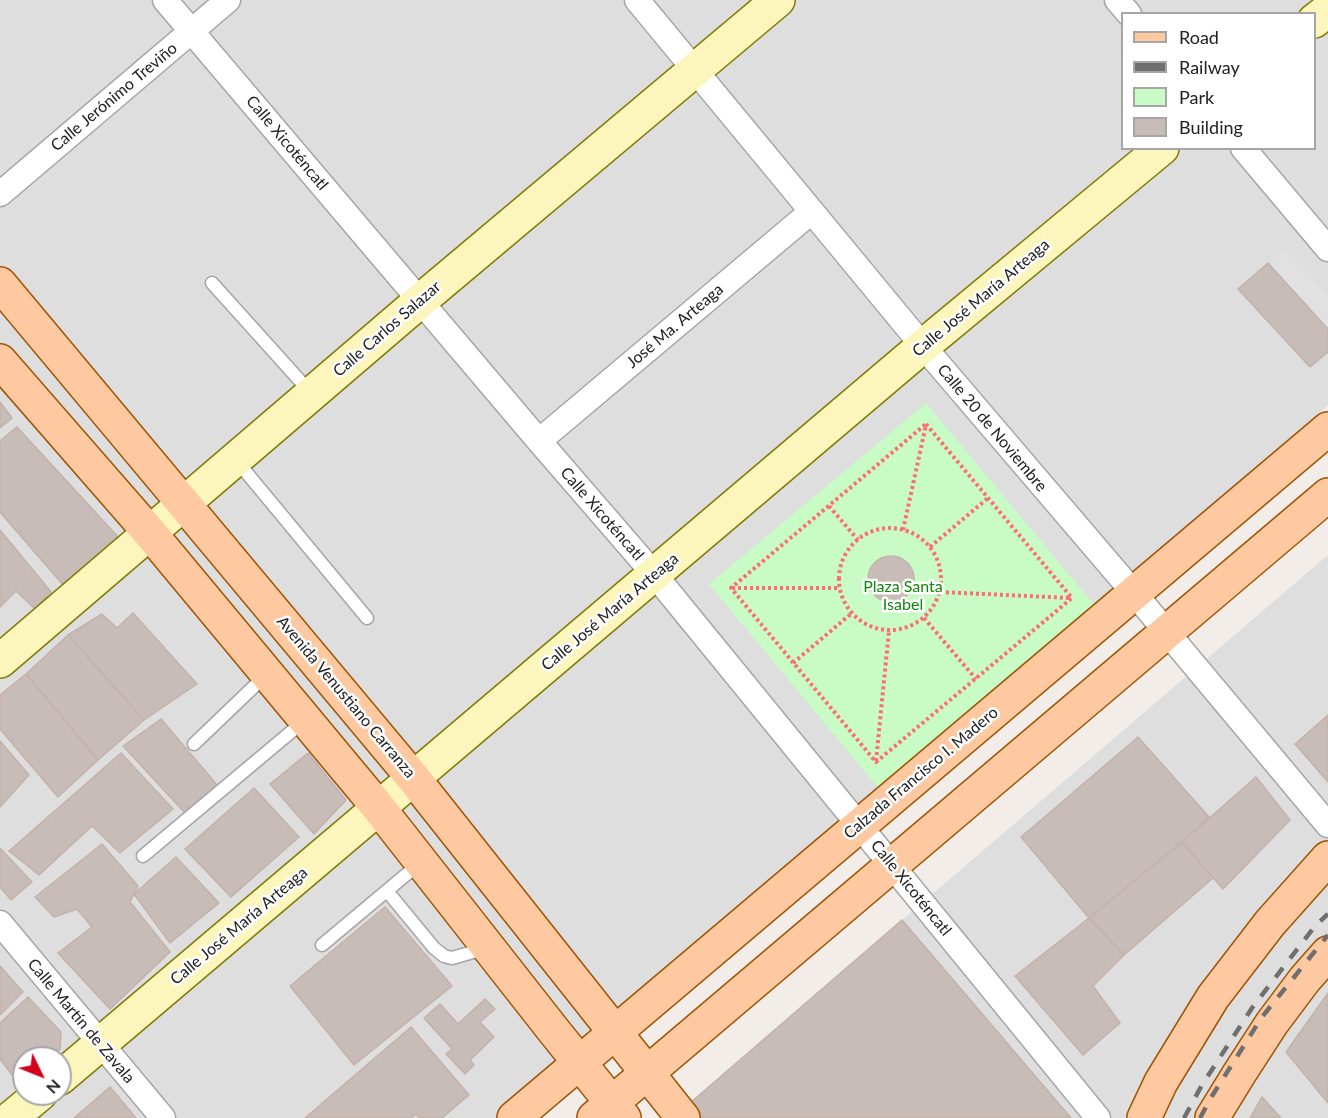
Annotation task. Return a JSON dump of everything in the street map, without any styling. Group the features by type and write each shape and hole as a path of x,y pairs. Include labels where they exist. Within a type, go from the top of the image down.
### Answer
{"main road":[{"name":"Avenida Venustiano Carranza","path":"0,284 414,779 683,1118"},
{"path":"0,361 150,533 378,807 579,1062 610,1113 647,1073 1328,495"},
{"name":"Calzada Francisco I. Madero","path":"514,1118 1328,429"},
{"path":"1144,1118 1161,1083 1213,997 1270,923 1328,858"},
{"path":"1212,1118 1272,1023 1328,953"}],"street":[{"name":"Calle Xicoténcatl","path":"165,0 654,574 1098,1118"},
{"name":"Calle Jerónimo Treviño","path":"0,194 228,0"},
{"name":"Calle 20 de Noviembre","path":"637,0 923,346 1328,825"},
{"name":"Calle Carlos Salazar","path":"0,662 420,300 778,0"},
{"path":"1117,0 1127,12"},
{"path":"1316,19 1328,10"},
{"name":"Calle José María Arteaga","path":"72,1068 923,346 1160,150"},
{"path":"1245,150 1328,249"},
{"name":"José Ma. Arteaga","path":"539,441 811,212"},
{"name":"Calle Martín de Zavala","path":"0,923 163,1118"},
{"path":"11,1118 26,1106"}],"lane":[{"path":"212,282 312,394"},
{"path":"236,460 368,618"},
{"path":"194,744 267,674"},
{"path":"143,856 305,720"},
{"path":"322,945 421,862"},
{"path":"387,891 434,948 444,956 452,958 488,947"}],"path":[{"path":"926,424 1072,598"},
{"path":"731,588 926,424"},
{"path":"903,530 926,424"},
{"path":"930,547 988,498"},
{"path":"829,506 858,540"},
{"path":"887,528 903,530 918,536 930,547 938,561 942,577 940,592 934,606 924,618 914,625 889,631 863,623 852,613 844,602 839,575 842,562 858,540 872,532 887,528"},
{"path":"731,588 840,588"},
{"path":"731,588 876,762"},
{"path":"940,592 1072,598"},
{"path":"876,762 1072,598"},
{"path":"793,663 852,613"},
{"path":"924,618 976,679"},
{"path":"876,762 889,631"}],"shaded area":[{"path":"0,0 1328,0 1328,405 1134,593 512,1118 0,1118"},
{"path":"1286,248 1328,296 1328,329 1268,263"},
{"path":"1328,555 1328,1118 672,1118 902,920"}],"green space":[{"name":"Plaza Santa Isabel","path":"926,403 1097,608 879,789 709,584"}],"building":[{"path":"1268,263 1328,329 1328,352 1310,367 1238,289"},
{"path":"0,402 12,418 0,428"},
{"path":"17,427 119,538 64,586 0,512 0,441"},
{"path":"0,530 51,592 35,609 16,591 0,607"},
{"path":"891,556 907,563 914,579 907,595 891,602 875,595 868,579 875,563"},
{"path":"133,613 197,684 144,720 68,635 102,614 117,628"},
{"path":"68,635 144,720 98,760 26,674"},
{"path":"26,674 98,760 58,797 0,729 0,695"},
{"path":"1328,715 1328,782 1295,744"},
{"path":"161,719 218,786 185,813 123,746"},
{"path":"1138,737 1209,817 1089,918 1021,837"},
{"path":"0,741 29,775 0,807"},
{"path":"121,753 173,809 120,853 92,826 39,875 9,851"},
{"path":"308,753 346,800 314,834 270,784"},
{"path":"1256,777 1290,820 1223,889 1182,842"},
{"path":"254,788 299,837 231,897 185,849"},
{"path":"1182,842 1213,878 1124,955 1089,918"},
{"path":"102,844 138,886 130,902 170,952 110,1009 58,953 92,927 77,909 54,917 35,897"},
{"path":"0,848 32,882 11,900 0,887"},
{"path":"176,857 219,903 170,943 134,894"},
{"path":"385,907 452,986 354,1065 290,986"},
{"path":"1089,918 1124,955 1093,986 1120,1023 1083,1055 1015,976"},
{"path":"902,920 1071,1118 702,1118 690,1103"},
{"path":"0,966 23,992 0,1015"},
{"path":"1328,993 1328,1103 1286,1052"},
{"path":"28,997 61,1032 60,1046 12,1046 12,1075 0,1059 0,1023"},
{"path":"485,999 495,1009 480,1022 494,1037 470,1060 474,1065 465,1074 446,1054 452,1049 424,1018 440,1004 458,1024"},
{"path":"411,1027 469,1095 442,1118 419,1118 416,1114 412,1118 305,1118"},
{"path":"110,1087 136,1118 74,1118"},
{"path":"1262,1097 1281,1118 1250,1118"}],"railway":[{"path":"1184,1118 1202,1085 1252,1008 1315,926 1328,914"},
{"path":"1200,1118 1262,1017 1328,935"}]}
